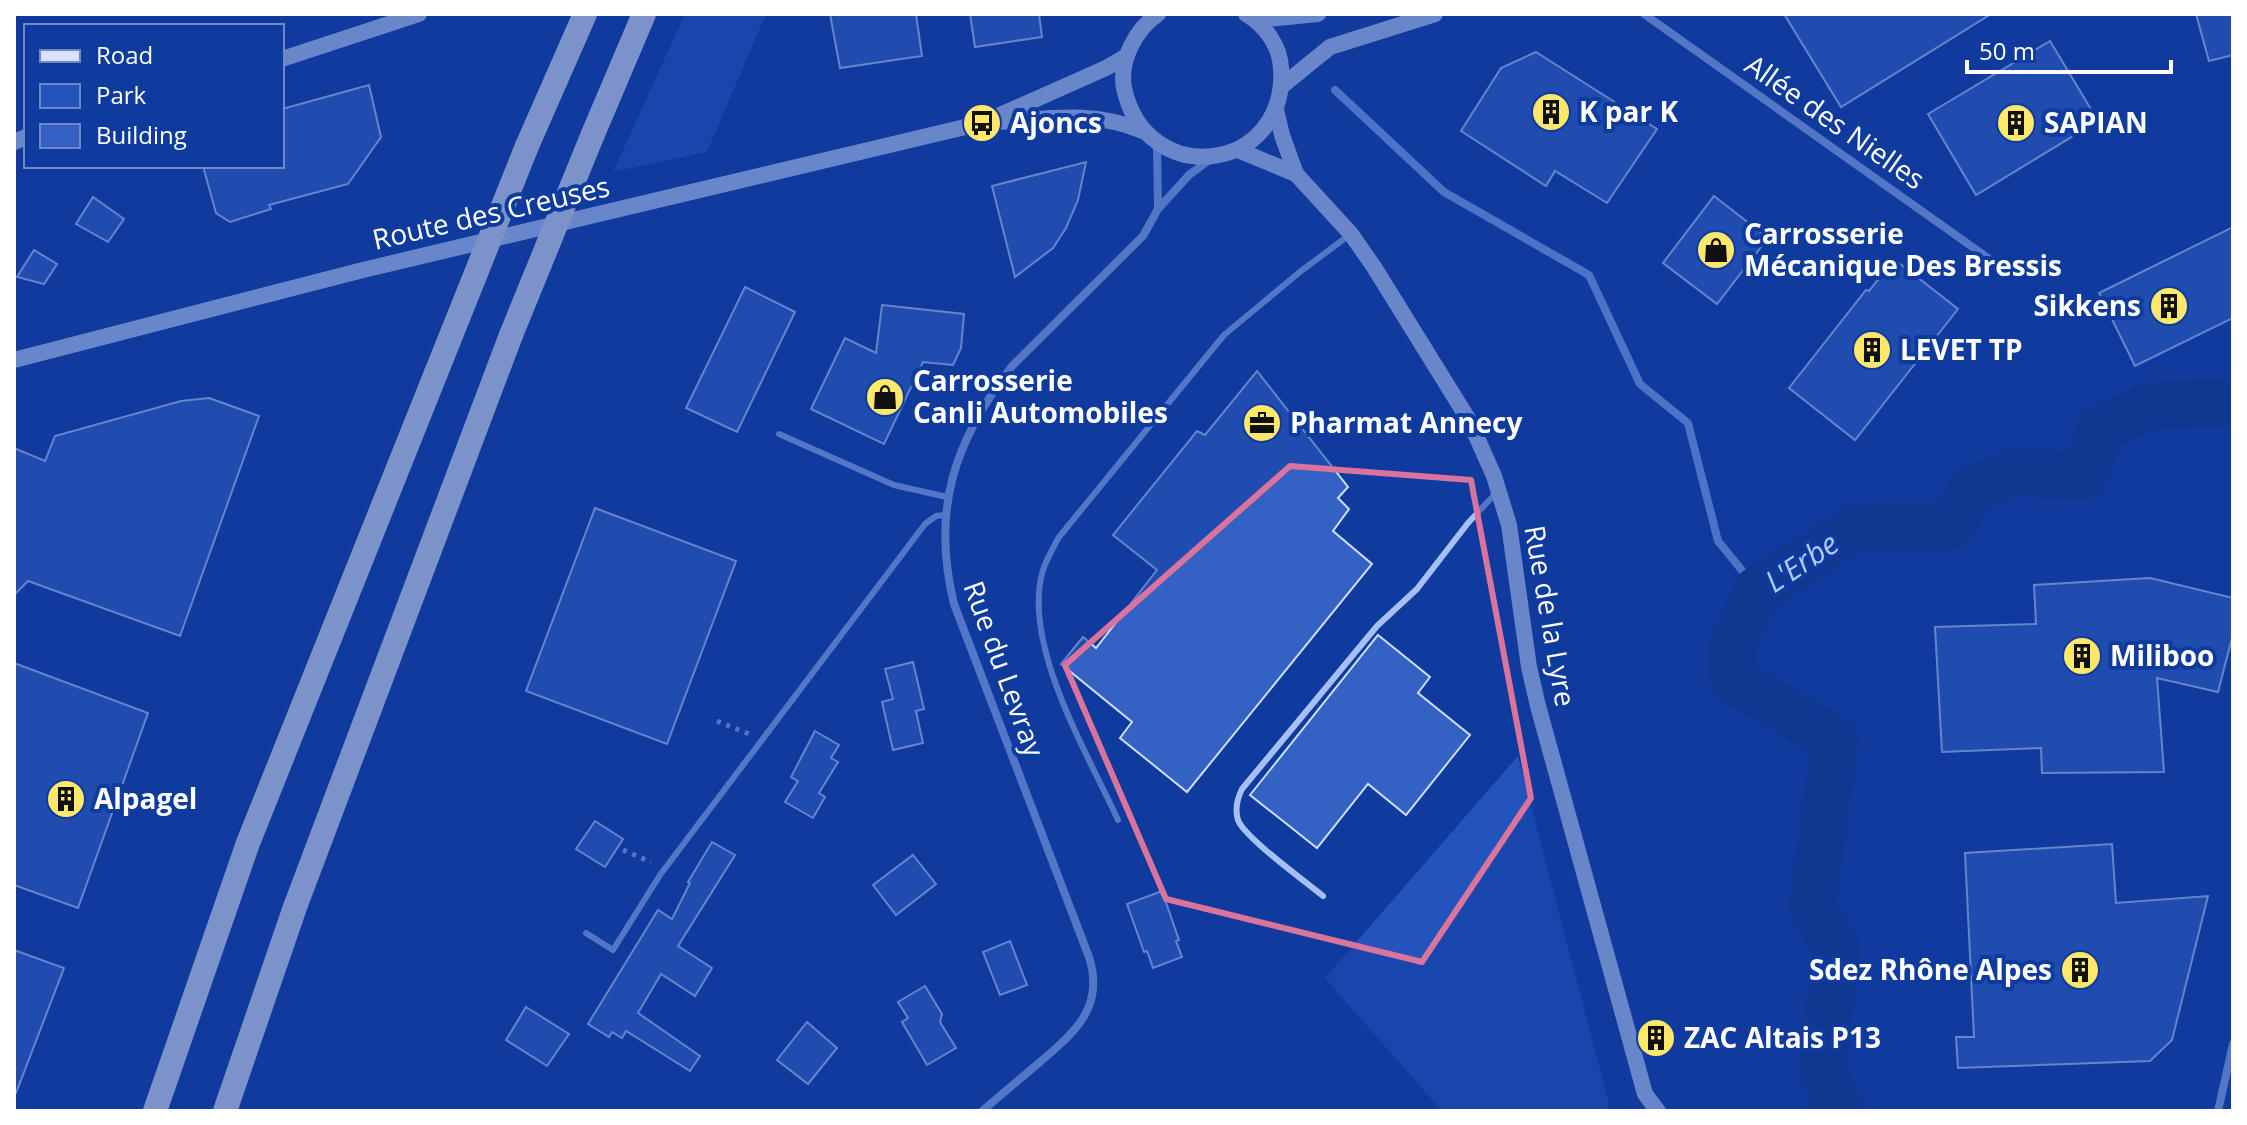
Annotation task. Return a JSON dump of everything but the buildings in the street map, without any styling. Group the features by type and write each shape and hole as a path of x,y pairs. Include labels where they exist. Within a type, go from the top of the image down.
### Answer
{"highway":[{"path":"155,1111 248,843 527,146 585,14"},
{"path":"225,1111 295,907 511,335 644,14"}],"main road":[{"path":"284,58 419,14"},
{"path":"1251,17 1318,14"},
{"path":"1282,86 1330,47 1435,14"},
{"path":"1154,16 1136,36 1127,56 1123,82 1129,108 1143,131 1157,143 1183,156 1212,158 1238,150 1261,133 1276,110 1282,86 1281,61 1272,39 1251,17"},
{"name":"Route des Creuses","path":"982,123 1092,75 1127,56"},
{"name":"Rue de la Lyre","path":"1276,110 1296,174"},
{"name":"Route des Creuses","path":"14,360 363,270 982,123 1084,116 1117,120 1143,131"},
{"name":"Rue de la Lyre","path":"1238,150 1296,174 1351,234 1470,422 1499,490 1509,525 1529,667 1538,706 1645,1094 1658,1111"}],"street":[{"name":"Allée des Nielles","path":"1644,14 1655,18 1988,258"},
{"path":"1157,143 1158,209"},
{"name":"Rue du Levray","path":"982,1111 1077,1028 1091,1001 1094,980 1089,957 954,604 945,559 944,515 947,497 961,450 995,388 1047,330 1143,236 1158,209 1189,175 1212,158"},
{"path":"2218,1111 2233,1044"}],"lane":[{"path":"1118,820 1050,671 1043,639 1039,591 1047,559 1059,537 1224,335 1351,234"},
{"path":"779,434 894,485 947,497"},
{"path":"1323,896 1244,830 1238,821 1238,798 1242,789 1377,626 1417,589 1468,523 1499,490"},
{"path":"586,933 613,950 664,870 925,524 936,516 944,515"}],"path":[{"path":"717,721 762,739"},
{"path":"623,850 664,870"}],"highlighted area":[{"path":"1290,466 1471,480 1531,798 1422,962 1166,899 1065,665"}],"green space":[{"path":"685,14 766,14 707,152 613,172"},
{"path":"1518,756 1608,1100 1608,1111 1442,1111 1325,978"}],"waterway":[{"path":"1335,90 1444,192 1589,275 1640,384 1688,423 1718,541 1758,590"},
{"name":"L'Erbe","path":"1840,1111 1822,1068 1836,947 1812,907 1835,740 1733,680 1732,645 1758,590 1855,528 1951,526 1973,489 2011,473 2084,476 2100,429 2150,406 2233,402"}],"place":[{"name":"K par K","path":"1551,112"},
{"name":"Ajoncs","path":"982,123"},
{"name":"SAPIAN","path":"2016,123"},
{"name":"Carrosserie Mécanique Des Bressis","path":"1716,250"},
{"name":"Sikkens","path":"2169,306"},
{"name":"LEVET TP","path":"1872,350"},
{"name":"Carrosserie Canli Automobiles","path":"885,397"},
{"name":"Pharmat Annecy","path":"1262,423"},
{"name":"Miliboo","path":"2082,656"},
{"name":"Alpagel","path":"66,799"},
{"name":"Sdez Rhône Alpes","path":"2080,970"},
{"name":"ZAC Altais P13","path":"1656,1038"}]}
